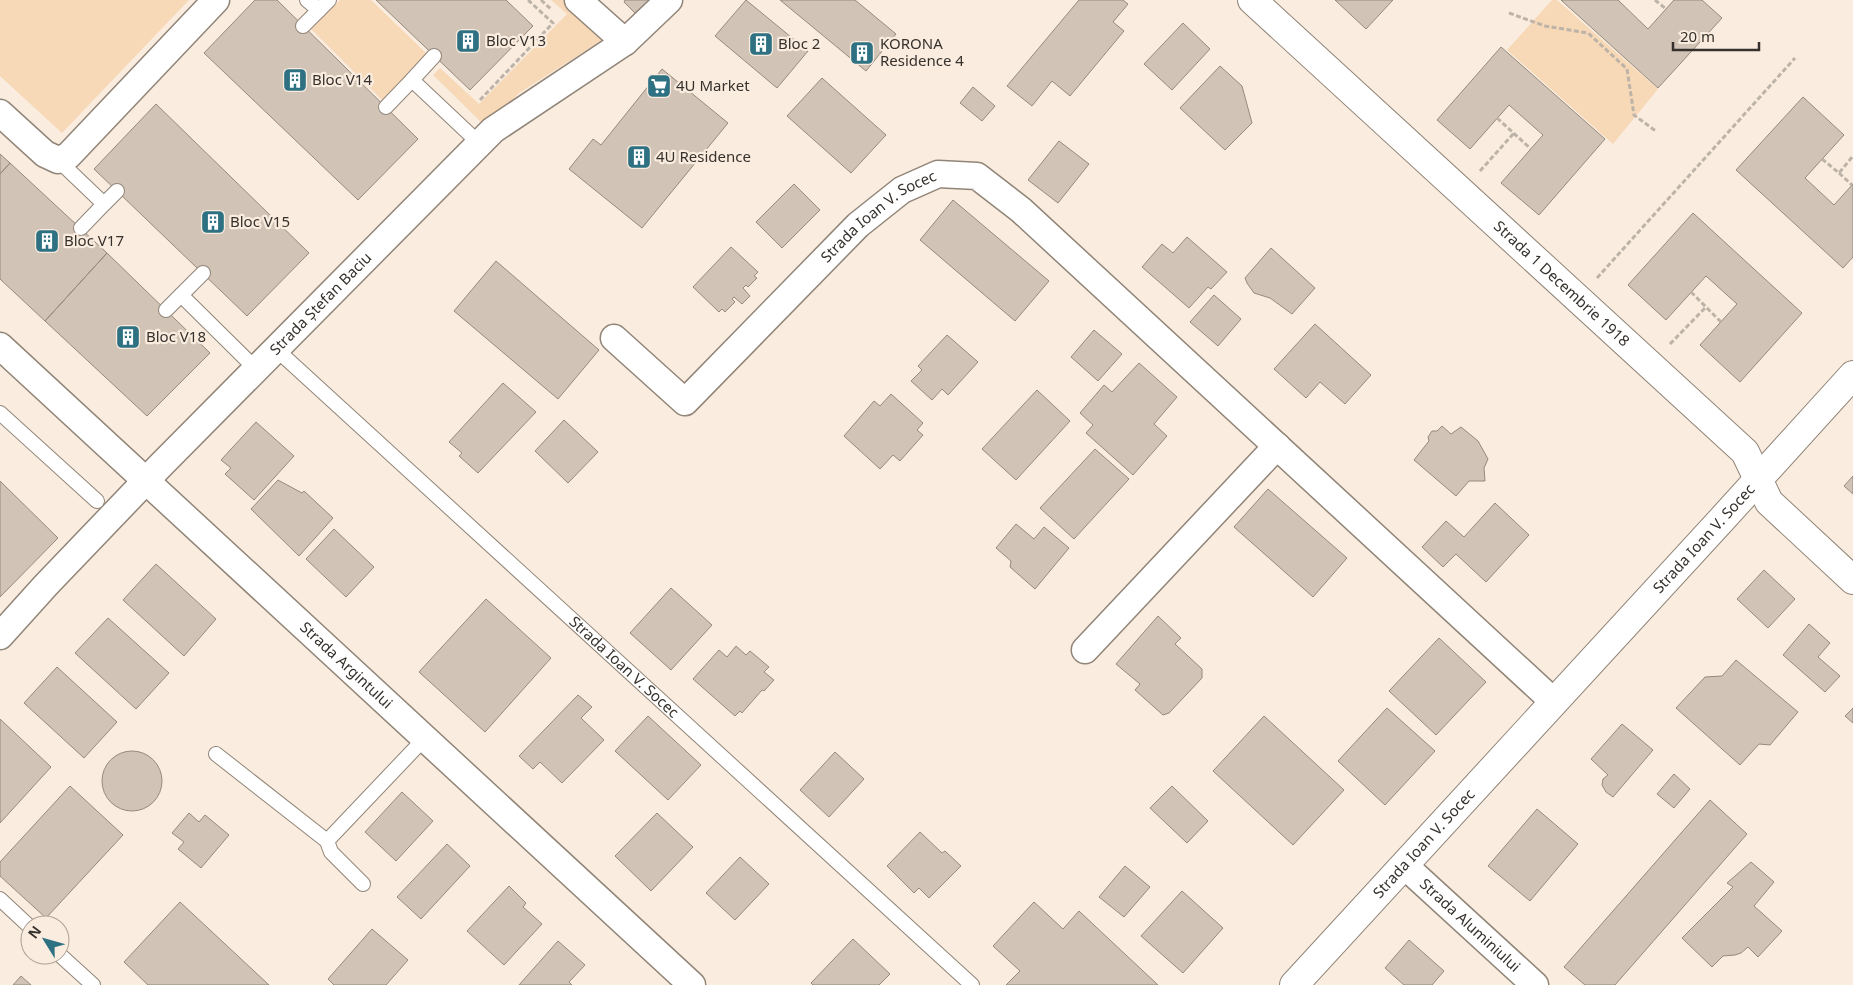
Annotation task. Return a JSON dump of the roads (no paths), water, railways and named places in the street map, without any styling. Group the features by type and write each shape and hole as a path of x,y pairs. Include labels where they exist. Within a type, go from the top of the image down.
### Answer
{"street":[{"path":"0,113 45,154 58,160 68,156 216,0"},
{"path":"578,0 625,42"},
{"name":"Strada Ștefan Baciu","path":"0,636 46,585 147,481 493,130 625,42 669,0"},
{"name":"Strada 1 Decembrie 1918","path":"1252,0 1745,452 1769,502 1853,580"},
{"name":"Strada Ioan V. Socec","path":"614,338 684,402 858,225 902,190 938,174 977,176 1021,210 1554,702"},
{"name":"Strada Argintului","path":"0,346 692,985"},
{"name":"Strada Ioan V. Socec","path":"1294,985 1405,866 1853,374"},
{"path":"1085,650 1277,446"},
{"name":"Strada Aluminiului","path":"1405,866 1535,985"}],"lane":[{"path":"307,0 318,10"},
{"path":"303,26 329,0"},
{"path":"386,107 434,56"},
{"path":"412,80 480,144"},
{"path":"58,160 104,204"},
{"path":"81,228 117,190"},
{"path":"166,310 203,274"},
{"path":"180,295 257,370"},
{"name":"Strada Ioan V. Socec","path":"277,350 972,985"},
{"path":"0,413 97,501"},
{"path":"327,841 424,739"},
{"path":"216,754 327,841 331,852 363,884"},
{"path":"0,899 20,918"},
{"path":"70,963 93,985"}],"place":[{"name":"Bloc V13","path":"468,41"},
{"name":"Bloc 2","path":"761,44"},
{"name":"KORONA Residence 4","path":"862,53"},
{"name":"Bloc V14","path":"295,80"},
{"name":"4U Market","path":"659,86"},
{"name":"4U Residence","path":"639,157"},
{"name":"Bloc V15","path":"213,222"},
{"name":"Bloc V17","path":"47,241"},
{"name":"Bloc V18","path":"128,337"}]}
